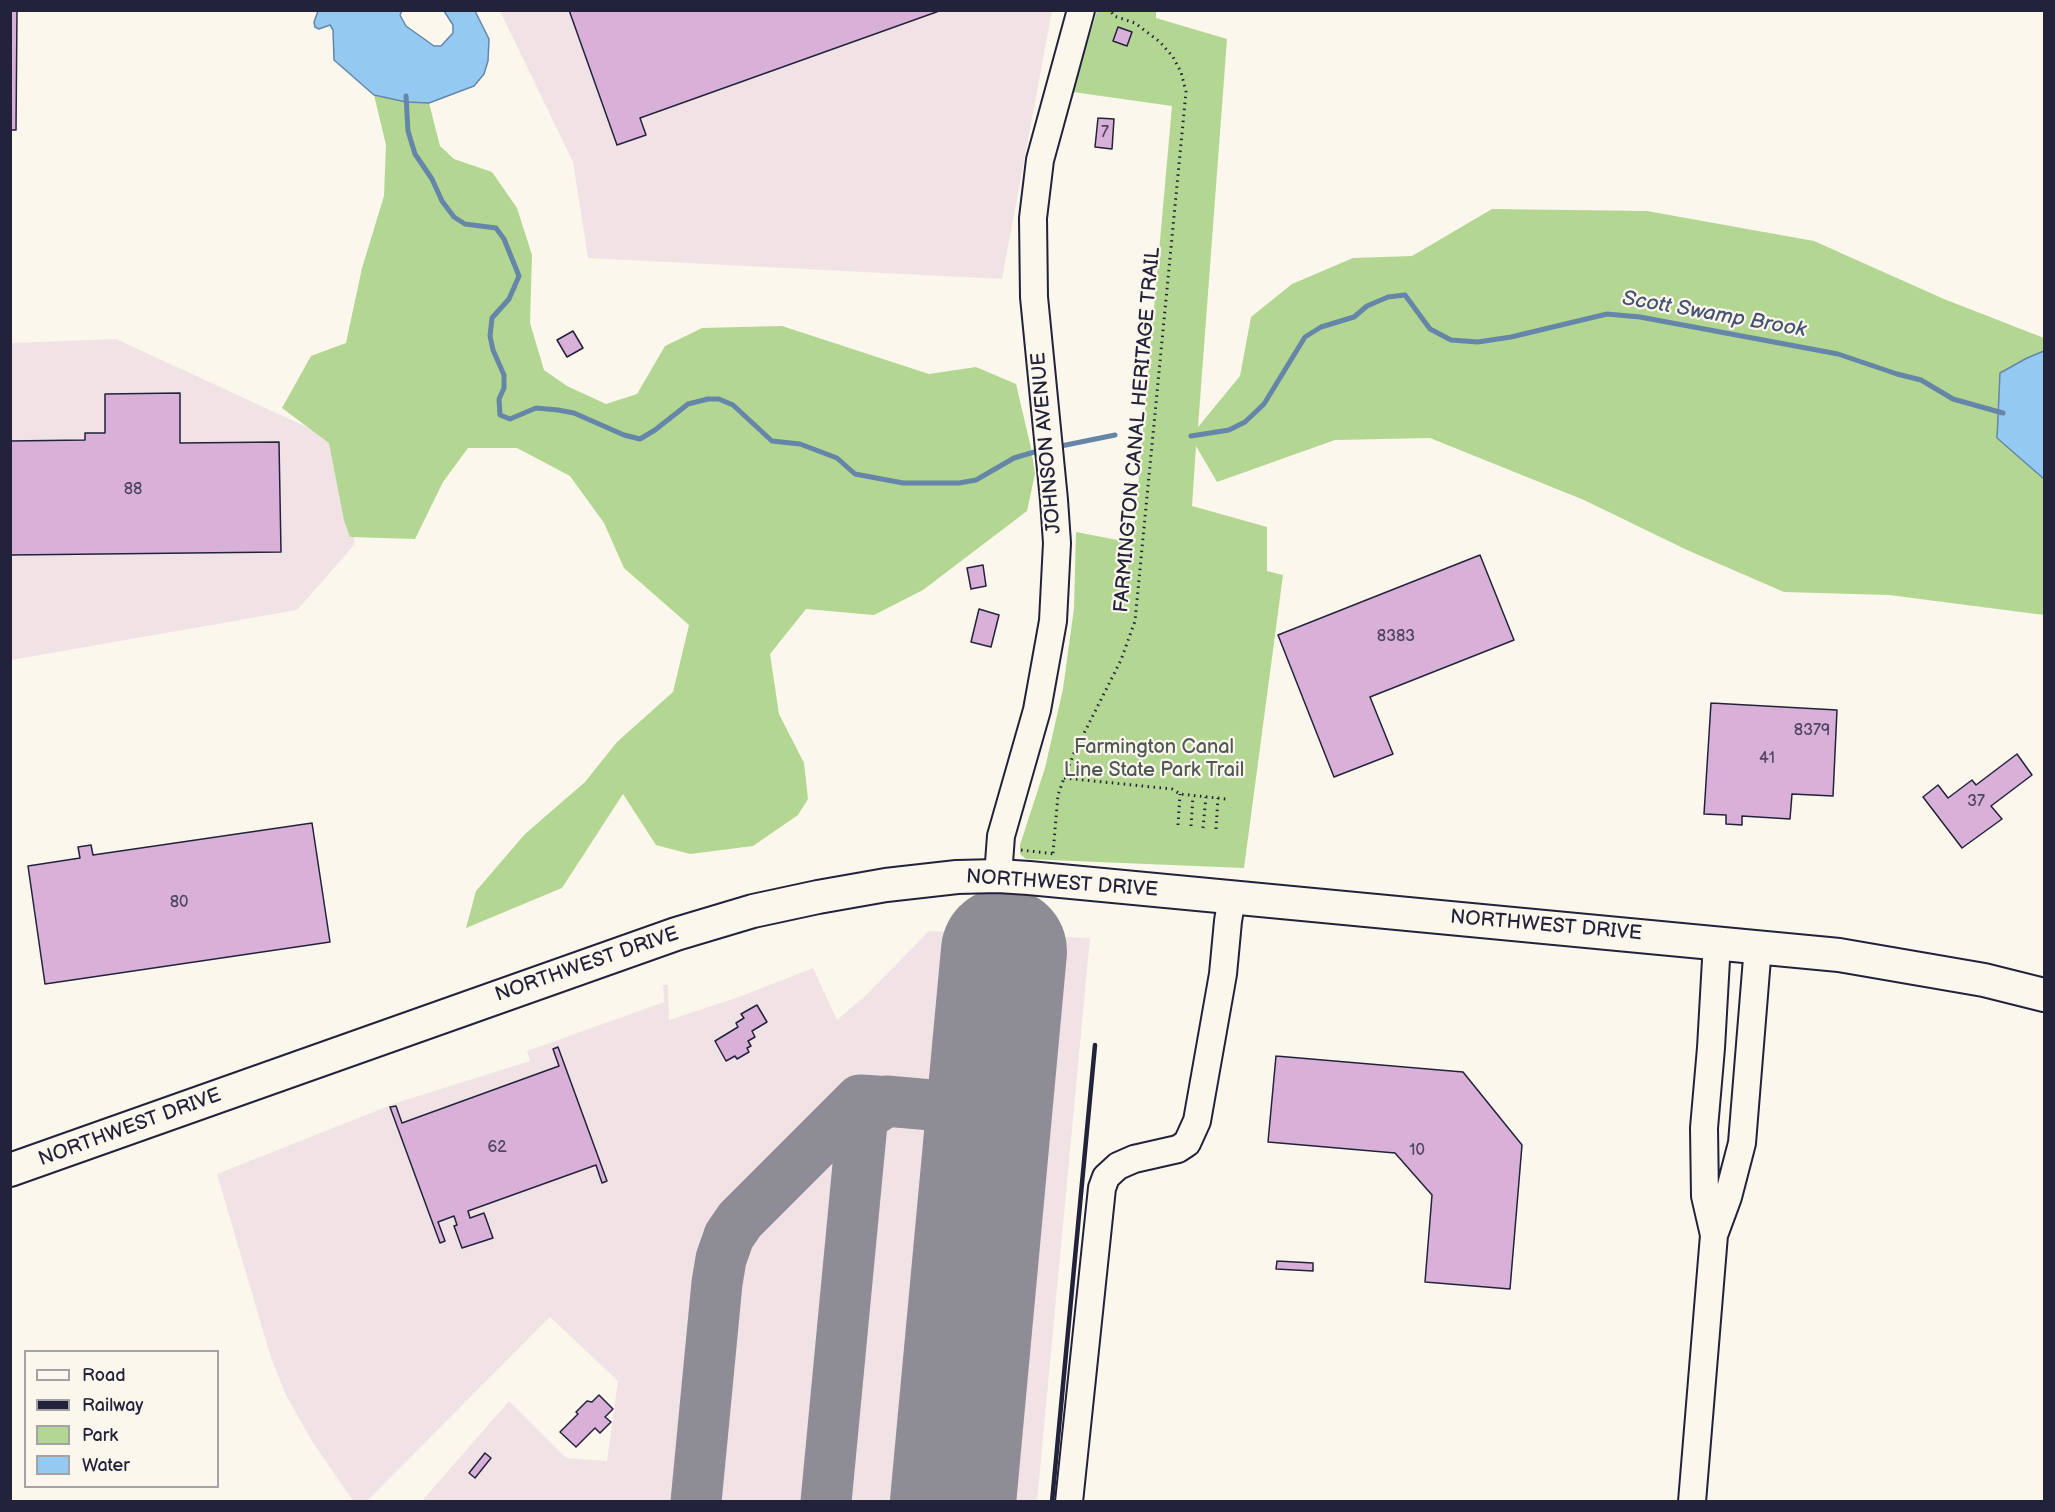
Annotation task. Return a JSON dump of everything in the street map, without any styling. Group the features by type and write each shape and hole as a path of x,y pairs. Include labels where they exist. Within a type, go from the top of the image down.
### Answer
{"main road":[{"name":"NORTHWEST DRIVE","path":"10,1170 676,934 753,911 818,897 927,880 998,876 1758,946 1839,955 1935,971 2044,995"}],"street":[{"name":"JOHNSON AVENUE","path":"998,876 1001,836 1037,711 1053,621 1057,543 1034,297 1033,218 1040,160 1081,10"},
{"path":"1069,1502 1102,1188 1106,1177 1118,1166 1134,1159 1178,1149 1187,1143 1197,1121 1221,985 1232,897"},
{"path":"1714,1235 1705,1196 1704,1128 1712,1047 1717,942"},
{"path":"1692,1502 1714,1235 1728,1197 1742,1143 1758,946"}],"path":[{"name":"FARMINGTON CANAL HERITAGE TRAIL","path":"1032,850 1053,853 1058,795 1064,778 1074,753 1121,660 1135,621 1186,92 1181,72 1160,42 1136,23 1114,16 1110,10"},
{"path":"1064,778 1172,789 1180,794 1226,799"},
{"path":"1178,825 1180,794"},
{"path":"1191,826 1193,796"},
{"path":"1203,828 1206,797"},
{"path":"1216,828 1218,798"}],"shaded area":[{"path":"500,11 1052,11 1002,279 588,258 573,162"},
{"path":"116,339 337,441 355,544 297,610 11,660 10,343"},
{"path":"929,931 1090,938 1037,1501 422,1501 509,1401 566,1458 607,1461 618,1381 550,1317 367,1501 353,1501 312,1441 286,1395 271,1358 217,1174 396,1103 530,1061 527,1051 664,1002 663,985 668,985 669,1020 739,997 813,968 837,1020 864,997"}],"green space":[{"name":"Farmington Canal Line State Park Trail","path":"1097,11 1156,11 1156,18 1227,39 1198,427 1240,376 1251,317 1292,284 1353,258 1412,256 1492,209 1647,211 1814,241 1944,299 2044,338 2044,351 2000,374 1997,438 2044,479 2044,615 1889,595 1784,592 1687,550 1584,500 1430,438 1335,440 1217,482 1196,446 1192,506 1267,527 1267,571 1283,575 1244,868 1026,859 1020,854 1020,845 1045,768 1063,689 1074,608 1076,532 1133,543 1172,106 1073,92"},
{"path":"374,95 406,102 429,103 440,146 454,159 492,172 517,208 532,255 530,323 544,370 567,386 606,404 637,394 665,346 702,328 782,326 929,374 976,367 1016,384 1035,474 1027,511 923,590 874,615 806,609 770,654 779,714 804,763 808,799 798,815 753,846 690,854 656,845 623,794 562,888 466,928 476,891 525,834 585,782 617,742 673,692 689,625 624,568 604,523 570,476 517,448 468,448 443,482 415,539 350,537 344,520 329,443 282,408 311,356 346,343 362,268 384,196 386,145"}],"water":[{"path":"318,11 402,11 400,15 406,26 434,46 441,46 453,33 453,25 444,11 475,11 489,39 488,61 484,74 474,86 429,103 406,102 374,95 334,60 333,30 330,25 319,29 315,27 314,22"},
{"path":"2044,351 2044,479 1997,438 2000,373"}],"building":[{"path":"10,10 17,10 16,130 10,130"},
{"path":"569,10 942,10 640,118 646,135 617,145"},
{"path":"1118,27 1132,32 1127,46 1113,41"},
{"path":"1098,118 1114,119 1112,149 1095,147"},
{"path":"573,331 583,348 567,357 557,340"},
{"path":"180,393 180,443 279,442 281,552 10,555 10,441 85,440 85,433 105,433 105,394"},
{"path":"1480,555 1514,640 1370,697 1393,754 1334,777 1278,635"},
{"path":"983,565 986,586 971,589 967,568"},
{"path":"979,609 999,615 991,647 971,642"},
{"path":"1711,703 1837,710 1833,796 1792,794 1790,819 1742,816 1742,825 1726,824 1726,815 1704,814"},
{"path":"2017,754 2032,775 1991,806 2002,819 1962,848 1923,797 1938,785 1948,798 1972,780 1976,785"},
{"path":"312,823 330,942 45,984 28,866 80,858 78,847 91,845 93,855"},
{"path":"757,1005 767,1022 752,1031 755,1037 748,1041 751,1046 747,1048 749,1052 737,1059 735,1056 726,1061 715,1041 738,1027 736,1023 744,1018 741,1014"},
{"path":"558,1047 607,1181 602,1183 596,1165 468,1211 470,1218 484,1213 493,1238 462,1248 454,1226 457,1225 454,1216 438,1222 445,1241 440,1243 390,1107 396,1106 402,1123 559,1066 553,1049"},
{"path":"1276,1056 1463,1072 1522,1145 1510,1289 1425,1282 1432,1195 1395,1153 1268,1142"},
{"path":"1277,1261 1313,1263 1313,1271 1276,1269"},
{"path":"599,1395 613,1409 605,1417 611,1422 600,1433 595,1428 576,1447 560,1432 587,1401 592,1402"},
{"path":"485,1453 491,1458 475,1478 469,1473"}],"waterway":[{"name":"Scott Swamp Brook","path":"406,96 408,131 415,154 432,179 442,201 454,217 465,224 496,228 504,239 519,276 509,299 492,318 490,336 493,350 504,375 504,388 499,399 500,415 510,419 536,408 558,410 574,413 624,435 640,439 688,404 719,399 733,405 772,441 800,444 837,458 855,474 903,483 959,483 976,480 1014,458 1041,450"},
{"name":"Scott Swamp Brook","path":"1191,436 1229,430 1245,422 1264,404 1305,337 1321,327 1354,317 1367,306 1388,297 1405,295 1430,329 1451,340 1478,342 1511,337 1607,314 1640,317 1838,354 1921,380 1953,399 2003,413"},
{"name":"Scott Swamp Brook","path":"1056,447 1115,435"}],"taxiway":[{"path":"696,1502 717,1283 721,1259 729,1236 740,1220 860,1100 877,1101"},
{"path":"826,1502 862,1123 867,1114 886,1101 989,1110"}],"runway":[{"path":"953,1502 1004,951"}],"railway":[{"path":"1052,1502 1095,1045"}]}
